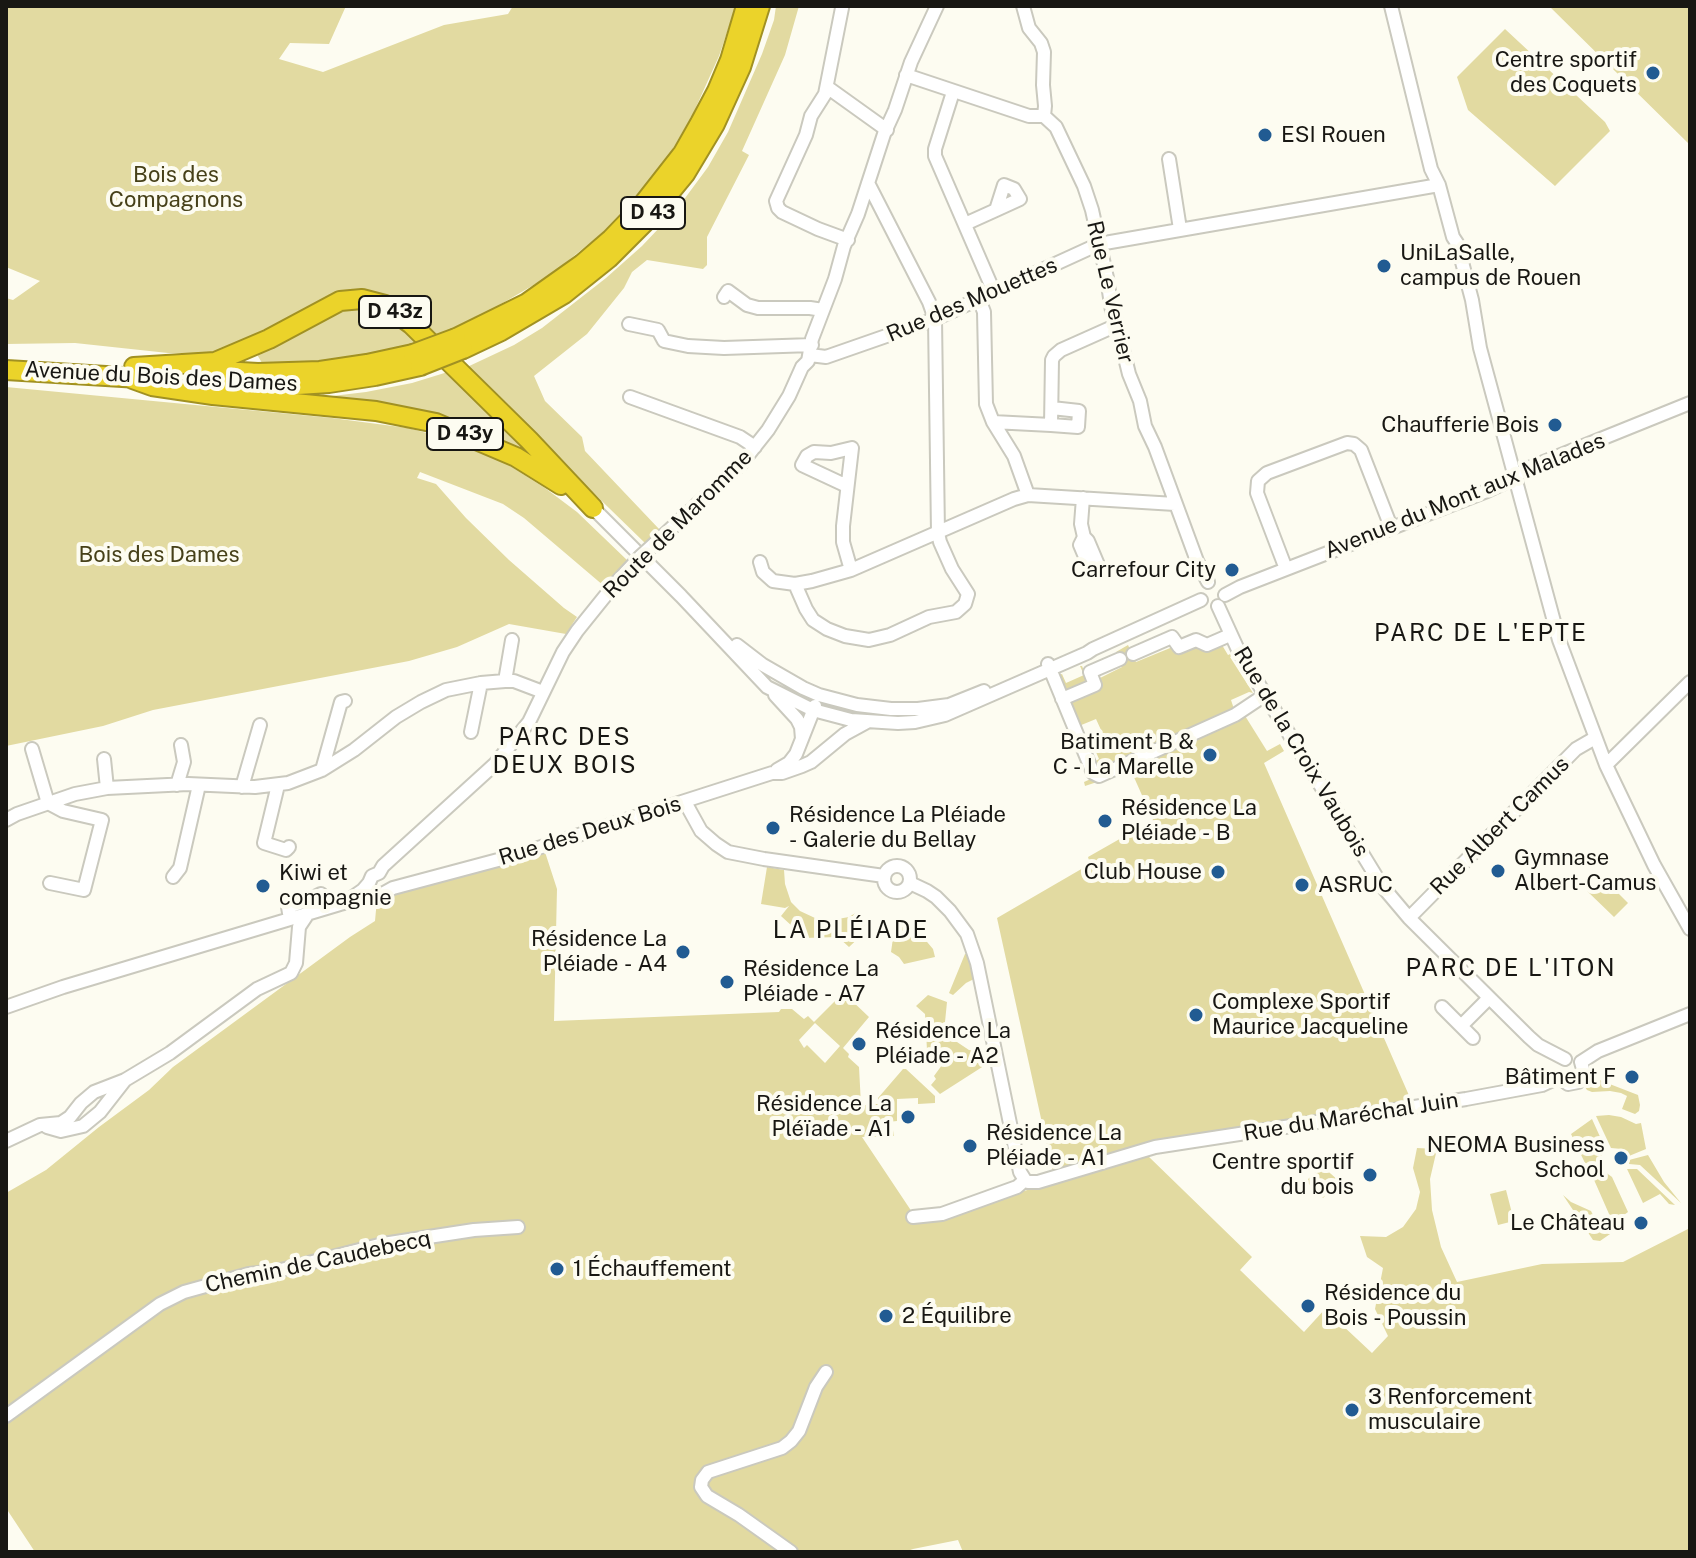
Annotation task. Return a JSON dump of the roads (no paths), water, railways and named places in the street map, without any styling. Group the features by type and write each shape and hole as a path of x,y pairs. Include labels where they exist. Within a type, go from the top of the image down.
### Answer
{"highway":[{"name":"Avenue du Bois des Dames","path":"460,344 527,303 582,264 636,213 683,153 700,123 730,60 746,6"},
{"name":"Avenue du Bois des Dames","path":"6,370 320,371 416,360 501,331 564,294 609,258 648,219 685,174 715,124 741,67 760,6"},
{"name":"D 43z","path":"130,372 215,362 269,339 340,301 362,299 385,305 411,324 593,508"},
{"name":"Avenue du Bois des Dames","path":"6,360 66,361 130,372"},
{"name":"D 43y","path":"130,372 152,386 376,411 436,423 516,457 593,508"}],"street":[{"name":"Route de Maromme","path":"382,882 390,860 495,764 529,722 563,652 614,585 640,557 730,476 775,419 808,361 906,75 937,6"},
{"path":"906,75 1029,116 1044,116 1044,52 1027,24 1023,6"},
{"path":"1391,6 1431,169 1457,243 1559,640 1606,765 1654,865 1690,929"},
{"path":"1398,6 1439,167 1439,185"},
{"path":"842,8 825,94 811,116 806,135 776,201 782,212 848,240"},
{"path":"827,87 887,130"},
{"path":"953,92 935,156 994,292"},
{"name":"Rue Le Verrier","path":"1044,116 1056,127 1092,210 1112,311 1145,426 1208,582"},
{"path":"1169,159 1180,229"},
{"path":"795,584 813,620 845,636 869,640 890,635 929,617 956,612 965,604 968,594 952,569 938,533 935,319 868,183"},
{"name":"Rue des Mouettes","path":"629,324 658,330 664,341 688,346 811,350 826,357 935,319 1099,244 1439,185"},
{"path":"965,224 996,210"},
{"path":"724,297 728,291 747,305 758,308 823,310"},
{"path":"979,299 984,312 986,404 1014,456 1028,495"},
{"path":"1051,425 1054,356 1117,325"},
{"path":"630,397 740,437 755,447"},
{"name":"Avenue du Mont aux Malades","path":"1222,596 1490,490 1533,466 1690,403"},
{"path":"993,422 1078,427 1079,411 1052,408"},
{"path":"1286,569 1257,493 1259,478 1267,473 1347,443 1354,444 1361,450 1391,527"},
{"path":"847,486 843,542 851,570"},
{"path":"760,562 763,572 773,581 795,584 851,570 1028,495 1175,504"},
{"path":"1083,498 1081,524 1084,537"},
{"name":"D 43y","path":"593,508 767,687 813,710 867,722 915,722 957,711 1050,669"},
{"path":"1208,582 1219,583 1222,596 1206,605 1201,600 1201,588 1208,582"},
{"path":"681,596 747,653 803,688 838,700 891,709 949,705 1050,669 1079,649 1093,649 1201,600"},
{"name":"Rue de la Croix Vaubois","path":"1222,596 1230,635 1382,886 1409,918 1538,1045 1565,1059"},
{"path":"1133,654 1172,637 1179,647 1196,640 1207,645 1230,635"},
{"path":"505,681 512,640"},
{"path":"1062,699 1095,685 1090,672 1120,659"},
{"path":"1050,669 1093,773 1099,776 1235,715 1265,695"},
{"path":"6,820 75,794 107,788 145,785 242,787 288,783 322,770 396,717 446,690 514,681 543,692"},
{"path":"1606,765 1690,682"},
{"path":"471,732 481,683"},
{"path":"767,687 797,719 802,742"},
{"name":"Rue des Deux Bois","path":"382,882 407,884 513,856 772,773 793,759 819,695"},
{"path":"822,753 831,735 838,700"},
{"path":"322,770 341,702 345,701"},
{"name":"Rue des Deux Bois","path":"772,773 802,766 867,722"},
{"path":"242,787 260,725"},
{"name":"Rue Albert Camus","path":"1409,918 1576,749 1595,738"},
{"path":"177,785 184,762 181,745"},
{"path":"32,749 48,803 63,811 102,820 84,890 50,883"},
{"path":"104,759 107,788"},
{"path":"173,877 180,868 199,785"},
{"path":"278,785 264,843 286,850 289,847"},
{"path":"685,802 701,831 736,855 884,876"},
{"path":"892,866 900,866 908,870 910,883 901,892 893,892 887,887 885,872 892,866"},
{"path":"6,1007 63,987 307,915 340,904 382,882"},
{"path":"910,883 936,897 967,934 977,963 1020,1172 1025,1180"},
{"path":"290,919 288,907 321,894"},
{"path":"6,1141 40,1125 61,1123 97,1091 125,1080 170,1053 257,989 291,973 296,963 299,927 307,915"},
{"path":"1461,1026 1489,998"},
{"path":"1442,1007 1473,1038"},
{"path":"1581,1062 1598,1051 1690,1014"},
{"path":"1574,1058 1581,1062 1584,1073 1578,1082 1568,1084 1559,1077 1558,1068 1565,1059 1574,1058"},
{"name":"Rue du Maréchal Juin","path":"913,1217 949,1212 1017,1187 1025,1180 1038,1182 1155,1147 1466,1099 1542,1085 1559,1077"},
{"path":"40,1125 61,1131 83,1126 125,1080"},
{"path":"97,1091 109,1101"},
{"name":"Chemin de Caudebecq","path":"9,1414 160,1304 184,1292 383,1244 474,1230 518,1227"},
{"path":"791,1552 707,1496 701,1487 702,1480 708,1472 782,1448 791,1441 799,1431 816,1387 826,1372"}],"place":[{"name":"Centre sportif des Coquets","path":"1653,73"},
{"name":"ESI Rouen","path":"1265,135"},
{"name":"UniLaSalle, campus de Rouen","path":"1384,266"},
{"name":"Chaufferie Bois","path":"1555,425"},
{"name":"Carrefour City","path":"1232,570"},
{"name":"Batiment B & C - La Marelle","path":"1210,755"},
{"name":"Résidence La Pléiade - B","path":"1105,821"},
{"name":"Résidence La Pléiade - Galerie du Bellay","path":"773,828"},
{"name":"Gymnase Albert-Camus","path":"1498,871"},
{"name":"Club House","path":"1218,872"},
{"name":"ASRUC","path":"1302,885"},
{"name":"Kiwi et compagnie","path":"263,886"},
{"name":"Résidence La Pléiade - A4","path":"683,952"},
{"name":"Résidence La Pléiade - A7","path":"727,982"},
{"name":"Complexe Sportif Maurice Jacqueline","path":"1196,1015"},
{"name":"Résidence La Pléiade - A2","path":"859,1044"},
{"name":"Bâtiment F","path":"1632,1077"},
{"name":"Résidence La Pléïade - A1","path":"908,1117"},
{"name":"Résidence La Pléiade - A1","path":"970,1146"},
{"name":"NEOMA Business School","path":"1621,1158"},
{"name":"Centre sportif du bois","path":"1370,1175"},
{"name":"Le Château","path":"1641,1223"},
{"name":"1 Échauffement","path":"557,1269"},
{"name":"Résidence du Bois - Poussin","path":"1308,1306"},
{"name":"2 Équilibre","path":"886,1316"},
{"name":"3 Renforcement musculaire","path":"1352,1410"}],"district":[{"name":"PARC DE L'EPTE","path":"1481,634"},
{"name":"PARC DES DEUX BOIS","path":"565,752"},
{"name":"LA PLÉIADE","path":"851,931"},
{"name":"PARC DE L'ITON","path":"1511,969"}],"park label":[{"name":"Bois des Compagnons","path":"176,188"},
{"name":"Bois des Dames","path":"159,555"}]}
